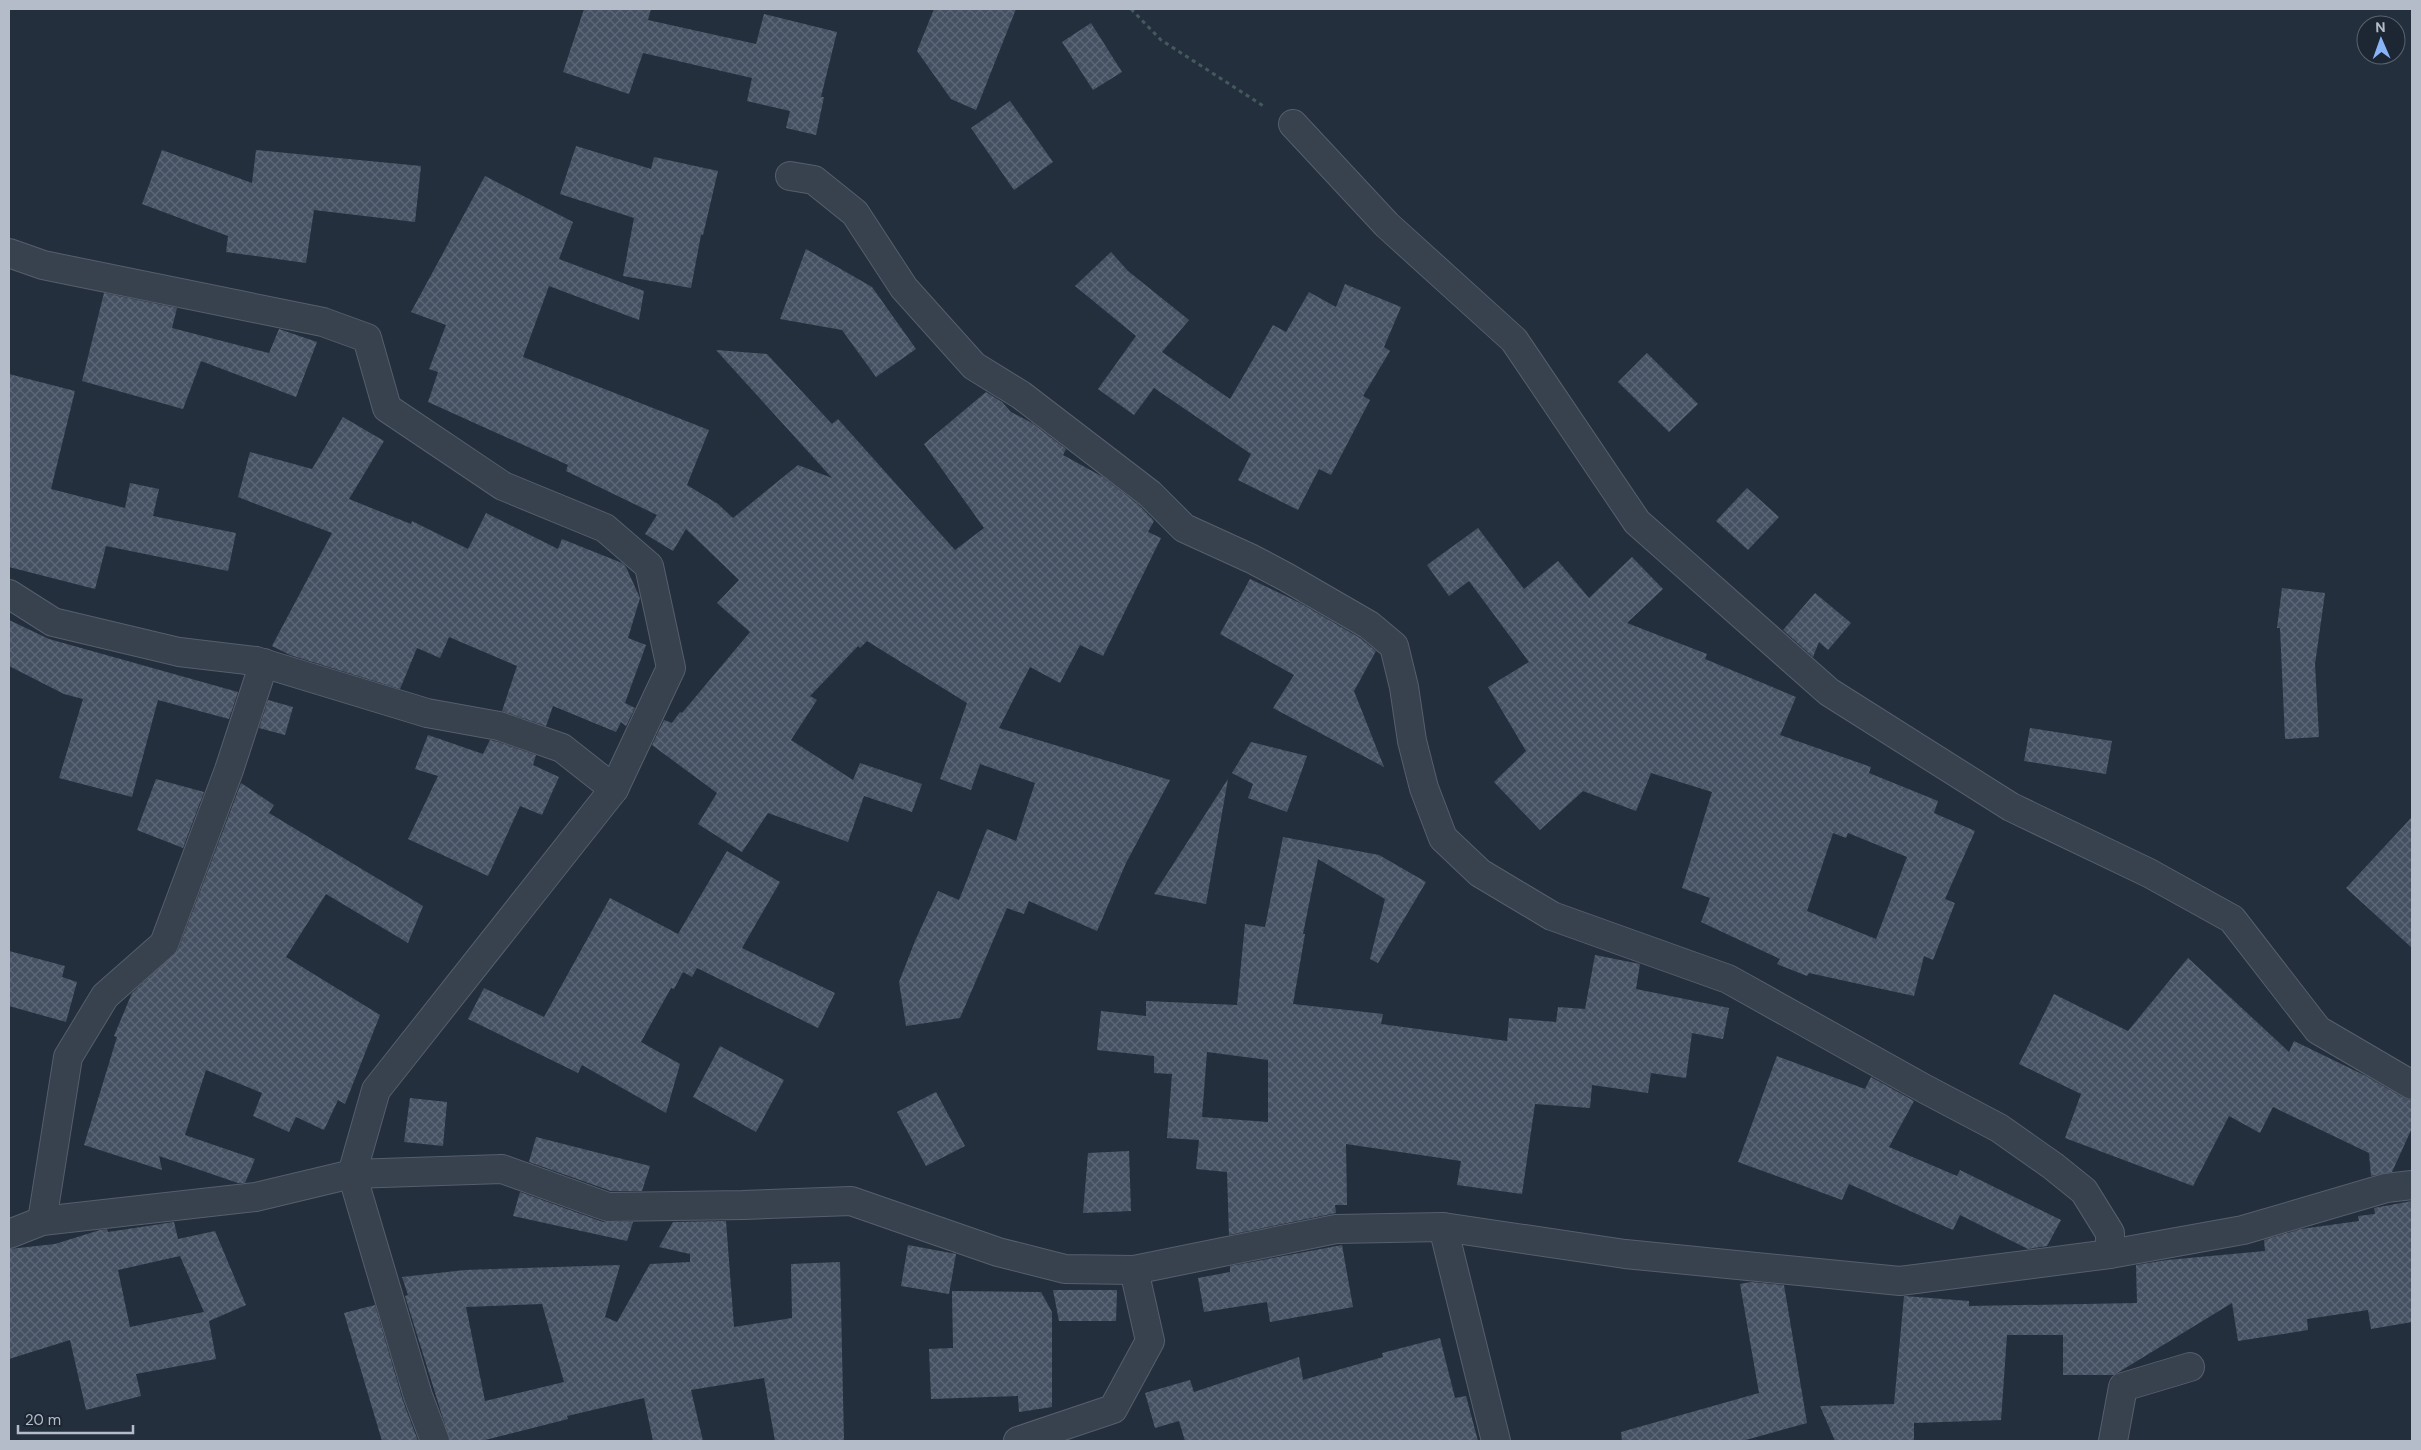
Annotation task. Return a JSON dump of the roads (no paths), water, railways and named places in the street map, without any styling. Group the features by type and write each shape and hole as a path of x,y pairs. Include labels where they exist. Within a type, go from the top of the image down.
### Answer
{"street":[{"path":"1293,124 1387,225 1514,340 1637,522 1829,692 2011,807 2149,873 2232,919 2318,1030 2412,1085"},
{"path":"790,176 814,180 855,213 904,288 974,366 1021,395 1150,494 1184,528 1252,559 1286,577 1369,626 1394,646 1404,687 1412,741 1424,788 1443,838 1480,873 1552,916 1728,979 1898,1075 1999,1128 2084,1191 2110,1232 2110,1254"},
{"path":"9,253 43,265 323,322 367,338 387,408 503,486 605,528 649,566 671,668 614,789 376,1090 352,1174 418,1396 435,1441"},
{"path":"9,594 53,622 179,652 264,663 427,713 499,726 562,748 614,789"},
{"path":"42,1221 68,1057 105,996 164,944 229,770 264,663"},
{"path":"9,1234 42,1221 256,1197 352,1174 502,1169 608,1207 743,1206 851,1201 998,1252 1065,1269 1134,1270 1336,1230 1443,1227 1625,1254 1900,1281 2110,1254 2243,1230 2386,1188 2412,1185"},
{"path":"1443,1227 1496,1441"},
{"path":"1018,1441 1112,1409 1150,1342 1134,1270"},
{"path":"2113,1441 2123,1387 2190,1367"}]}
